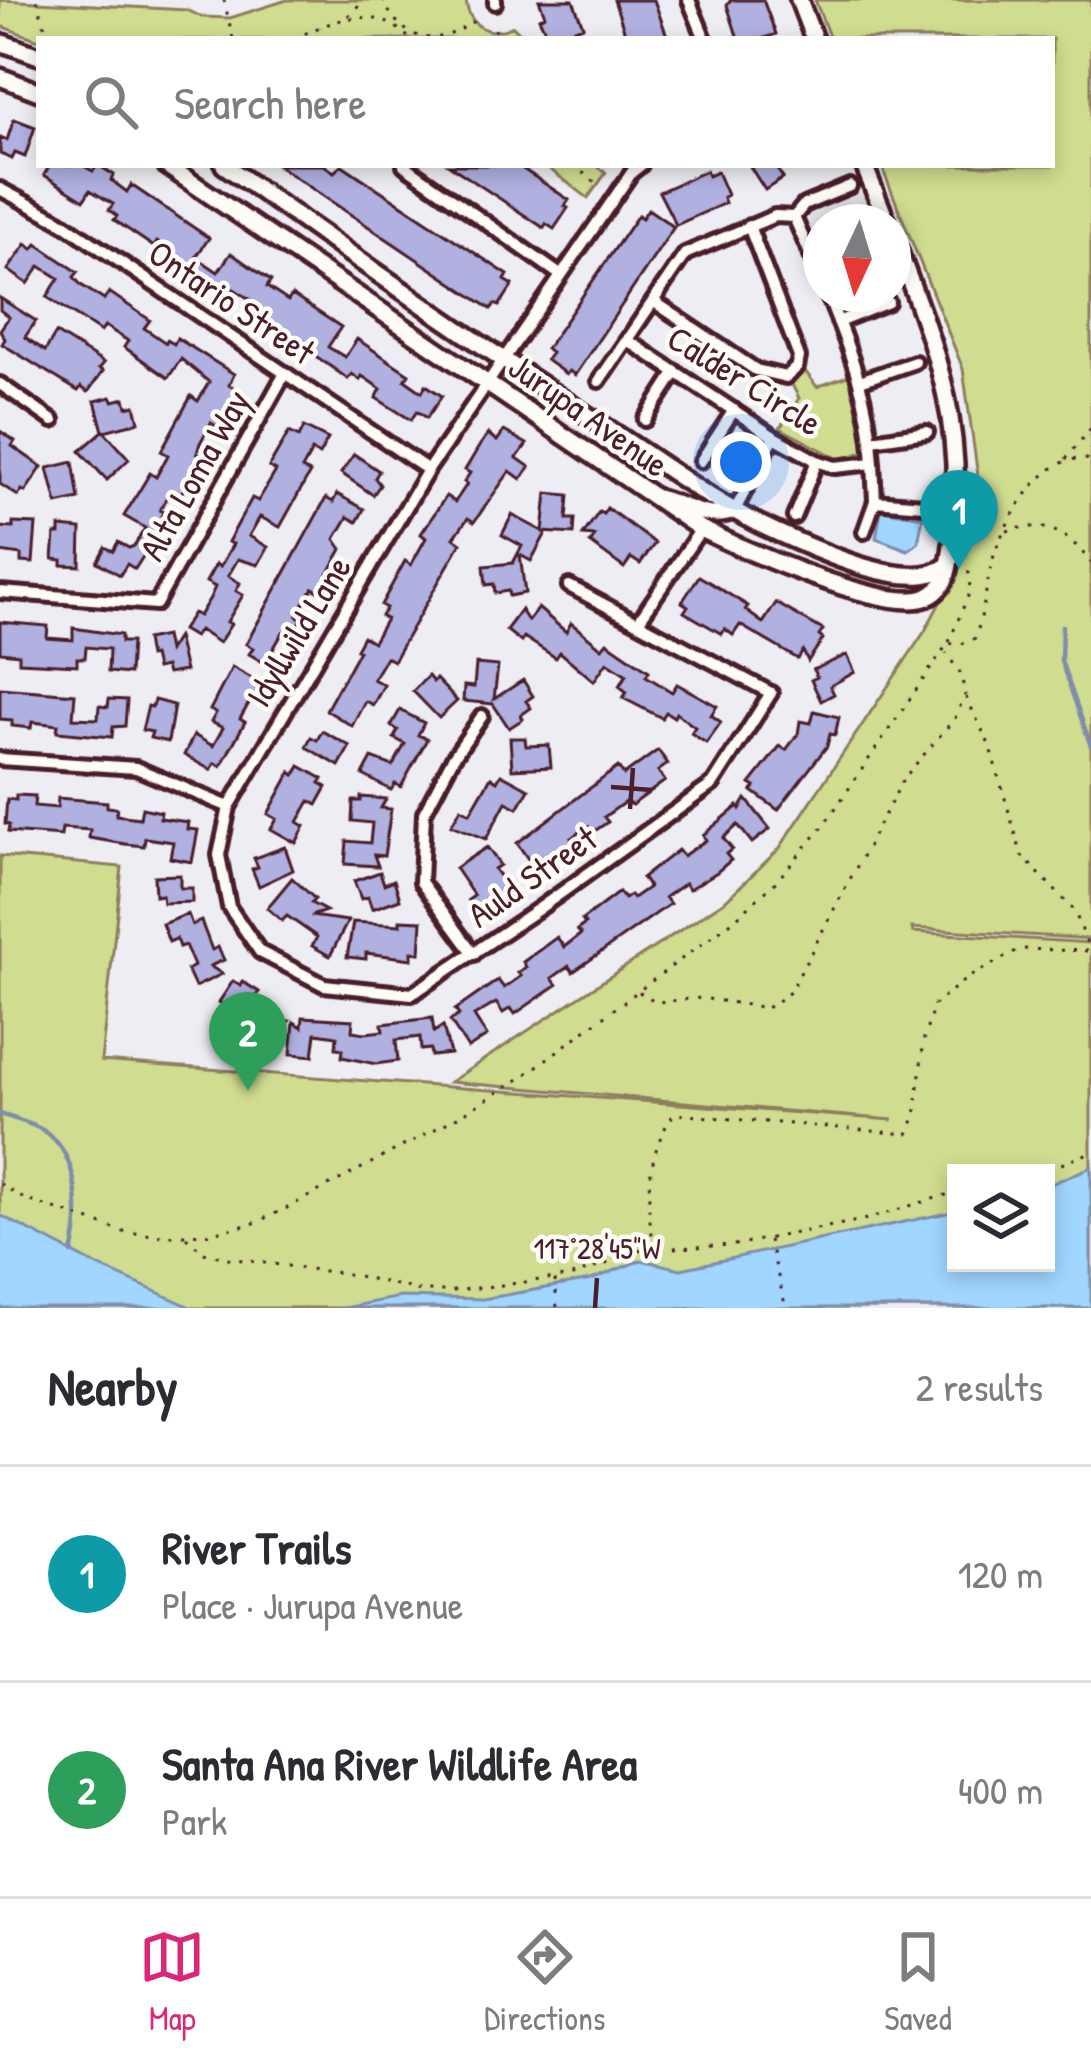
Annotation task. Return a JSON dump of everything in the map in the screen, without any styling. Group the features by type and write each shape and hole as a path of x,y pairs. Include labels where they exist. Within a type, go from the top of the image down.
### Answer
{"main road":[{"path":"799,0 813,36"},
{"path":"0,42 36,55"},
{"path":"0,76 36,91"},
{"name":"Jurupa Avenue","path":"170,168 700,529 770,564 896,598 931,596 945,584 947,566"},
{"name":"Jurupa Avenue","path":"228,168 502,360 735,510 863,566 924,578 947,566"},
{"path":"865,168 880,204"},
{"path":"911,286 952,415 958,472 947,566"}],"street":[{"path":"689,0 704,36"},
{"path":"408,168 559,274"},
{"name":"Idyllwild Lane","path":"474,954 412,994 324,985 260,952 229,907 219,855 229,807 428,470 559,274 637,168"},
{"path":"794,217 803,206 850,186"},
{"name":"Ontario Street","path":"0,189 60,221 428,470"},
{"path":"599,381 685,254 775,216 794,217"},
{"path":"794,217 803,233"},
{"path":"653,301 756,370 786,377 797,367 799,357 749,226"},
{"name":"Calder Circle","path":"627,340 774,437 818,460 835,467 873,463 860,381 834,312"},
{"path":"838,322 863,312"},
{"path":"860,381 914,362"},
{"path":"645,420 676,372"},
{"name":"Alta Loma Way","path":"0,592 156,604 284,375"},
{"path":"0,384 53,421"},
{"path":"701,460 734,410"},
{"path":"872,440 927,432"},
{"path":"654,496 714,516 728,515 774,437"},
{"path":"794,518 818,460"},
{"path":"864,532 874,501 873,463"},
{"path":"874,501 923,505"},
{"path":"568,586 638,622 700,529"},
{"name":"Auld Street","path":"474,954 713,784 771,693 638,622"},
{"path":"474,954 421,882 424,813 452,758 482,716"},
{"path":"0,759 136,768 229,807"}],"path":[{"path":"37,0 52,36"},
{"path":"224,0 232,36"},
{"path":"347,17 364,0"},
{"path":"383,0 407,36"},
{"path":"300,36 347,17 368,16 425,36"},
{"path":"446,36 475,20"},
{"path":"318,36 320,25"},
{"path":"495,29 496,36"},
{"path":"577,168 600,186"},
{"path":"948,643 960,645 975,638 1005,532 1036,483 1065,460 1091,428"},
{"path":"1065,460 1091,460"},
{"path":"1005,532 1047,526 1063,533 1091,563"},
{"path":"0,1184 23,1199 124,1232 184,1236 252,1224 464,1114 520,1078 730,923 797,860 948,643 970,591 969,573 947,566"},
{"path":"655,1246 651,1176 658,1135 674,1114 908,1134 916,1118 924,1038 934,1005 967,978 1020,949 1091,951 1073,910 1022,856 988,744 965,695 961,674 944,650"},
{"path":"638,991 657,1002 702,998 766,1008 778,1004 790,992 904,778 955,718 965,695"},
{"path":"1055,1167 1091,1152"},
{"path":"184,1236 204,1253 422,1291 454,1291 555,1278 655,1246 734,1245 863,1220 947,1195"},
{"path":"769,1238 786,1308"},
{"path":"555,1278 557,1308"}],"green space":[{"path":"0,0 187,10 202,17 230,18 287,0 466,0 471,17 482,28 496,31 513,26 523,36 36,39 0,26"},
{"path":"815,0 1091,0 1091,939 912,928 913,932 1091,943 1091,1308 0,1308 0,856 122,867 101,1061 893,1120 450,1082 726,900 779,849 925,631 969,547 978,477 963,369 911,240 911,204 897,204 882,168 1055,168 1055,36 829,36"},
{"path":"548,168 600,168 606,173 588,198"},
{"path":"805,371 817,387 853,374 865,452 839,459 780,428 799,398 790,381"}],"water":[{"path":"881,510 923,517 918,543 908,550 876,538"},
{"path":"1091,1167 1091,1308 343,1308 400,1297 483,1299 591,1280 641,1260 681,1269 947,1213 947,1272 1055,1272 1055,1182"},
{"path":"0,1215 100,1267 193,1308 0,1308"}],"building":[{"path":"539,0 573,0 583,26 548,36 539,18 545,15"},
{"path":"614,0 654,0 667,36 626,36"},
{"path":"731,0 763,0 776,34 737,36 727,5"},
{"path":"14,119 35,127 25,157 15,153 12,159 0,154 0,138 7,140"},
{"path":"48,168 103,168 127,192 131,185 209,238 196,257 218,272 231,253 271,281 267,287 288,301 292,295 341,327 328,347 345,357 357,339 409,374 405,380 422,392 426,385 442,396 427,418 417,411 411,420 376,398 381,389 362,376 360,380 352,374 348,379 310,352 313,347 286,330 283,335 245,308 251,300 234,289 223,286 219,291 175,262 179,256 157,242 154,247 114,220 117,216 109,210 113,204 90,190 84,200 44,175"},
{"path":"281,168 334,172 347,168 508,275 505,280 513,285 499,306 491,309"},
{"path":"454,168 521,168 569,200 554,229 546,224 544,228"},
{"path":"751,168 776,168 783,178 765,190"},
{"path":"706,171 708,176 717,172 727,195 725,203 676,225 659,192"},
{"path":"648,209 674,227 575,375 566,374 546,360 551,353 546,349 638,215 642,218"},
{"path":"26,244 33,249 37,244 78,272 74,277 81,285 104,300 109,292 150,320 144,328 166,343 174,344 177,338 234,374 229,385 238,390 218,427 211,423 200,443 197,453 202,455 180,496 170,491 160,510 165,522 135,569 127,564 120,575 97,562 105,547 113,551 118,542 134,546 145,528 124,516 150,473 156,477 168,455 161,451 191,396 198,401 209,382 181,359 168,378 124,347 128,341 105,326 101,332 47,297 59,278 40,266 28,284 8,270"},
{"path":"0,298 36,321 25,337 45,351 56,333 104,363 88,392 81,387 78,391 2,344 5,339 0,330 9,317 0,310"},
{"path":"111,397 113,401 125,398 127,407 135,405 139,422 104,431 129,459 107,480 80,451 103,431 95,401"},
{"path":"304,427 328,439 319,455 312,451 302,469 310,473 280,527 260,517 249,536 268,547 258,565 238,559 228,576 240,583 236,591 243,595 219,643 199,630 194,637 182,630 210,598 215,587 206,582 233,544 228,542 252,498 258,501 276,471 269,467 289,432 299,437"},
{"path":"0,431 42,467 18,496 0,484"},
{"path":"504,431 527,444 517,458 530,467 521,479 510,471 474,522 468,518 454,538 461,543 393,661 386,657 373,679 384,685 373,705 365,701 352,726 326,710 356,649 363,636 373,642 386,619 381,616 386,608 381,605 405,561 411,565 426,538 421,534 446,496 455,502 467,484 470,473 465,470 480,445 488,434 497,441"},
{"path":"354,454 379,471 375,478 380,485 373,495 341,473"},
{"path":"73,462 79,499 57,504 48,468"},
{"path":"547,493 569,495 567,519 575,519 574,534 543,532"},
{"path":"337,494 364,509 357,522 348,517 335,539 342,549 318,591 313,588 308,596 292,637 283,632 272,651 282,657 275,669 249,654 253,648 246,644 326,498 333,502"},
{"path":"607,508 655,543 640,564 631,558 624,568 590,543 595,536 583,535"},
{"path":"512,515 546,533 531,561 520,555 525,593 509,596 508,591 495,593 494,584 486,585 484,566 513,563 522,546 502,535"},
{"path":"13,523 36,524 33,563 21,562 21,555 0,552 0,527 13,528"},
{"path":"60,527 81,529 80,566 53,559"},
{"path":"699,576 748,606 745,610 763,623 776,603 823,630 819,636 823,639 808,661 803,651 798,659 740,625 733,635 725,629 722,634 684,612 688,606 682,602"},
{"path":"538,608 566,632 571,623 602,648 607,642 672,692 677,684 717,706 711,715 721,722 706,743 676,713 674,717 666,712 662,718 623,698 627,692 619,686 627,675 607,662 594,681 560,652 556,658 506,630 521,610 528,621"},
{"path":"0,622 48,626 47,638 73,640 73,628 121,635 121,642 131,642 129,674 108,672 109,649 86,647 85,658 77,658 77,665 19,662 19,654 0,652"},
{"path":"165,636 168,651 177,637 185,671 167,674 165,667 156,669 153,656 149,657 146,640"},
{"path":"847,655 855,672 830,686 834,694 821,701 811,680 817,677 813,670"},
{"path":"476,664 498,666 494,699 523,680 533,696 526,701 531,708 521,715 523,719 509,728 493,704 463,701 464,686 474,687"},
{"path":"232,667 266,686 258,699 253,696 240,719 245,722 221,766 215,763 211,770 184,755 194,735 213,746 223,728 211,722 216,713 210,710"},
{"path":"428,676 457,701 439,718 413,691"},
{"path":"0,688 75,694 73,718 98,719 99,706 108,707 109,699 127,700 125,726 113,727 112,737 57,732 58,725 32,722 31,728 12,726 12,720 0,719"},
{"path":"154,700 174,705 168,742 150,738 152,732 142,730"},
{"path":"400,710 424,723 418,735 427,739 401,787 395,784 391,790 363,775 372,758 393,766 405,744 394,738 398,730 391,726"},
{"path":"814,711 839,717 835,735 830,734 827,746 778,810 752,791 755,787 750,784 780,746 786,750 798,734 800,721 811,723"},
{"path":"322,731 350,746 339,766 306,747"},
{"path":"510,738 525,738 526,746 549,745 551,767 512,769"},
{"path":"658,750 668,764 658,771 665,781 632,805 625,802 593,832 588,826 571,838 578,847 532,879 523,867 530,862 517,843 618,767 624,775"},
{"path":"300,766 323,779 320,783 327,787 317,805 310,801 298,822 305,826 296,843 271,829 277,819 268,814 291,772 295,775"},
{"path":"501,774 529,789 518,808 506,802 486,839 451,825 461,808 470,813 491,777 497,781"},
{"path":"16,795 35,796 34,806 57,808 58,798 107,802 107,807 117,808 116,815 140,818 142,808 161,812 160,818 188,822 187,829 198,830 192,862 170,858 173,842 145,838 144,846 125,844 89,838 90,830 62,828 61,836 8,832 7,799 16,800"},
{"path":"386,799 381,808 391,809 384,856 374,855 378,866 345,864 347,841 370,843 372,823 352,821 353,801"},
{"path":"746,799 770,829 752,843 738,825 723,838 732,849 726,854 731,860 717,872 689,889 685,883 665,897 670,904 573,972 569,966 552,978 557,985 515,1014 511,1008 503,1013 496,1003 474,1016 487,1036 468,1048 450,1021 459,1015 455,1010 498,980 504,988 521,976 518,973 526,967 523,962 557,937 564,947 581,934 577,930 585,924 582,920 619,892 624,899 633,898 649,887 642,878 678,850 683,856 706,840 703,835 738,806 740,809"},
{"path":"285,847 293,870 259,886 252,869 258,867 254,858"},
{"path":"487,847 500,865 494,869 515,898 490,916 486,909 479,914 468,900 474,896 455,868"},
{"path":"380,872 384,884 394,880 400,899 372,909 368,897 361,899 354,881"},
{"path":"180,875 180,888 192,888 192,902 163,903 162,895 155,896 154,876"},
{"path":"292,878 315,899 311,903 326,911 311,916 348,921 330,956 312,946 317,937 287,916 282,921 267,908"},
{"path":"188,914 192,925 201,921 212,950 218,947 224,960 210,966 222,974 195,987 187,970 194,966 185,945 179,947 176,939 169,942 162,924"},
{"path":"400,920 422,921 420,953 412,952 412,959 366,953 366,959 347,957 353,922 400,925"},
{"path":"233,981 259,992 255,997 280,1013 275,1020 289,1021 270,1051 255,1041 260,1034 218,1010"},
{"path":"303,1017 353,1020 352,1031 365,1033 383,1031 382,1024 432,1018 434,1032 443,1026 450,1054 431,1056 430,1049 421,1050 420,1037 396,1040 398,1061 376,1064 342,1057 343,1049 336,1048 337,1036 316,1033 313,1056 291,1054 294,1022 302,1027"}],"waterway":[{"path":"1062,626 1061,661 1091,746"},
{"path":"0,1114 41,1129 61,1148 76,1192 72,1253"}],"place":[{"name":"River Trails","path":"959,569"},
{"name":"Santa Ana River Wildlife Area","path":"248,1091"}]}
